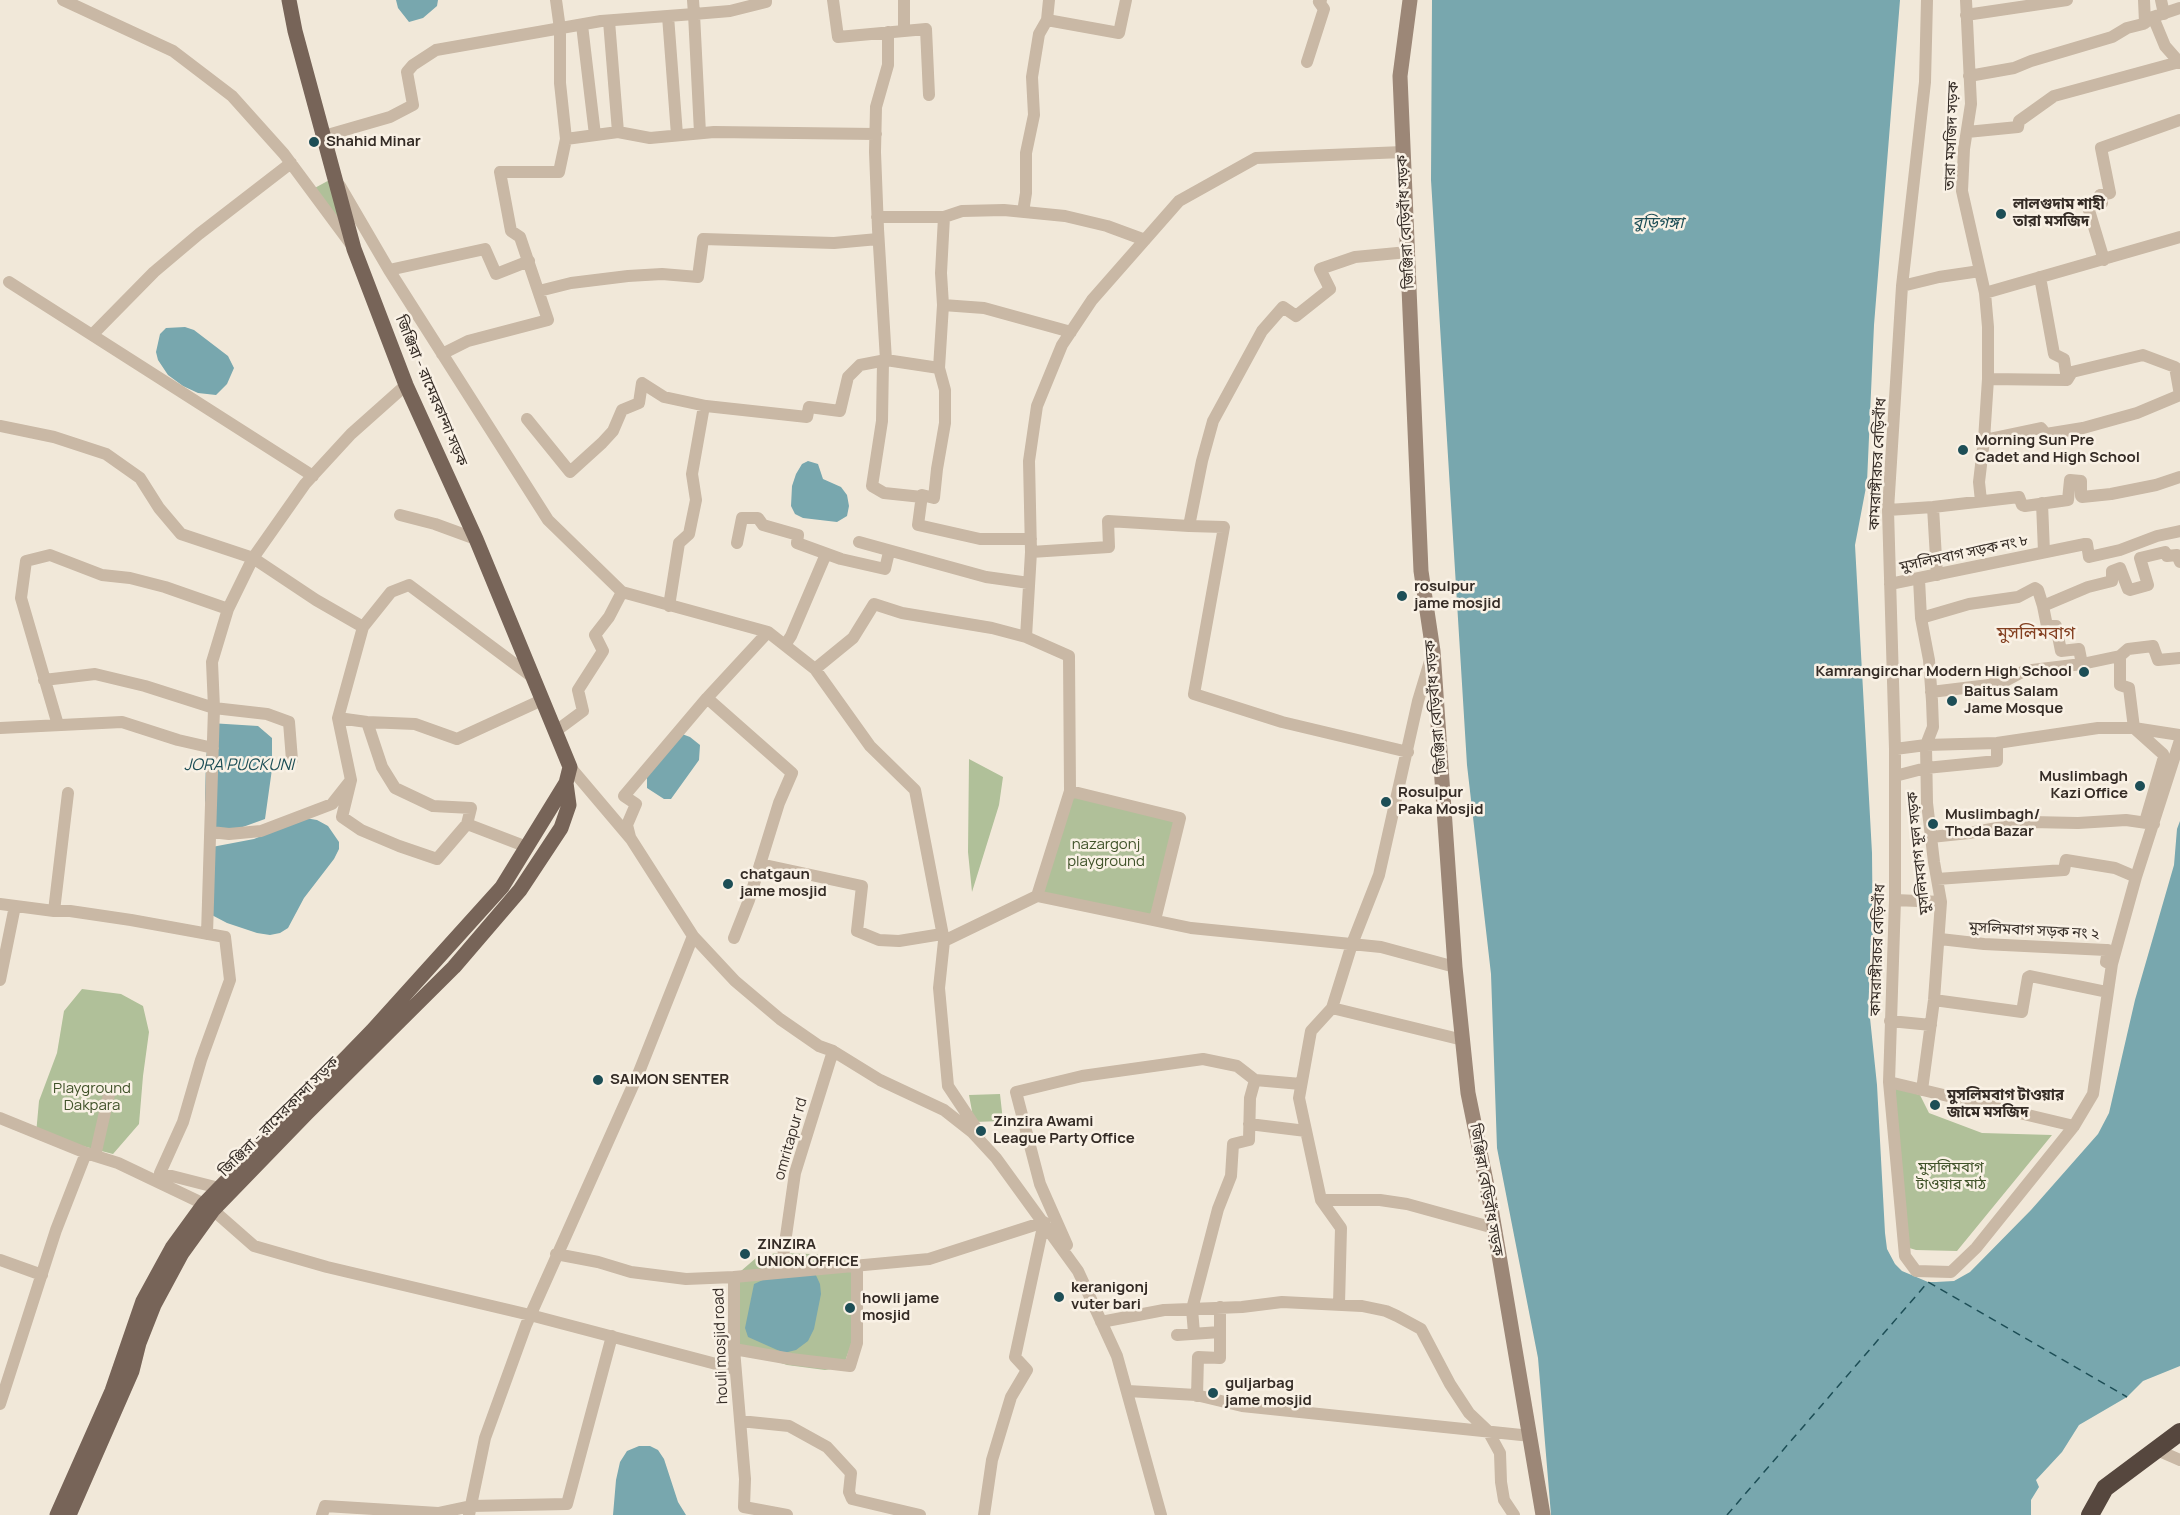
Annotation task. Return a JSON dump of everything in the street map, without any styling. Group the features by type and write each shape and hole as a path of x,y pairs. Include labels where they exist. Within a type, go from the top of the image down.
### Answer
{"highway":[{"path":"2090,1515 2105,1488 2180,1432"}],"main road":[{"name":"জিঞ্জিরা - রামেরকান্দা সড়ক","path":"64,1512 112,1391 143,1301 172,1248 502,886 566,783 570,767 476,539 405,385 354,249 295,31 290,0"},
{"name":"জিঞ্জিরা - রামেরকান্দা সড়ক","path":"209,1207 219,1188 261,1153 454,967 520,890 561,828 569,805 566,783"}],"street":[{"path":"63,0 173,51 232,96 291,163 354,249"},
{"path":"442,354 468,341 548,320 520,237 511,231 500,172 559,172 566,139 560,83 560,29 556,0"},
{"path":"693,0 700,133"},
{"path":"324,136 390,117 413,105 407,72 413,65 436,50 609,21 730,11 766,3 766,0"},
{"path":"833,0 838,37 926,29 929,95"},
{"path":"904,0 904,31"},
{"path":"1023,212 1026,193 1026,153 1034,116 1032,76 1039,34 1047,20 1049,0"},
{"path":"1047,20 1119,33 1126,0"},
{"path":"1307,62 1324,9 1319,2 1321,0"},
{"name":"জিঞ্জিরা বেড়িবাঁধ সড়ক","path":"1410,0 1400,76 1421,571 1433,651 1455,967 1468,1093 1544,1515"},
{"name":"কামরাঙ্গীরচর বেড়িবাঁধ","path":"1927,0 1924,82 1902,286 1888,510 1895,749 1895,900 1889,1082 1905,1256 1916,1270 1951,1272 1976,1248 2074,1126 2093,1094 2112,964 2150,823 2180,740"},
{"name":"তারা মসজিদ সড়ক","path":"1966,0 1971,104 1964,149 1962,191 1985,293 1988,327 1988,378 1979,482 1981,501"},
{"path":"1966,15 2067,0"},
{"path":"1967,132 2018,127 2019,121 2054,96 2179,63 2165,46 2144,0"},
{"path":"2154,18 2161,0"},
{"path":"1969,76 2014,68 2112,37 2127,28 2180,8"},
{"path":"668,16 677,135"},
{"path":"609,21 618,132"},
{"path":"582,25 595,135"},
{"path":"888,32 888,65 876,107 877,217 885,361 882,421 872,486 884,493 934,498 945,423 945,390 939,368 943,305 941,273 944,218"},
{"path":"2104,260 2088,207 2102,203 2100,195 2110,193 2101,148 2180,120"},
{"path":"566,139 618,132 650,138 714,132 876,134"},
{"path":"1026,638 1031,552 1029,461 1036,406 1062,345 1092,300 1179,201 1257,158 1403,152"},
{"path":"92,335 154,272 291,163"},
{"path":"335,177 389,270 548,520 622,592 768,632 815,669 870,746 915,790 943,938 939,988 948,1086 1023,1198 1044,1222 1078,1271"},
{"path":"877,217 944,218 963,211 1023,212 1065,216 1107,226 1145,240"},
{"path":"1985,293 2180,237"},
{"path":"539,291 571,283 628,276 662,274 698,276 702,239 834,243 878,240"},
{"path":"389,270 485,249 496,274 529,261"},
{"path":"1189,526 1202,461 1213,421 1262,331 1282,307 1296,316 1330,289 1320,269 1355,257 1407,252"},
{"path":"1902,286 1980,271"},
{"path":"2040,277 2054,354 2064,359 2067,380"},
{"path":"9,282 313,476"},
{"path":"943,305 984,308 1071,332"},
{"path":"1984,440 2041,428 2046,434 2083,428 2137,414 2180,395 2175,367 2143,355 2072,372 2067,380"},
{"path":"527,419 570,472 613,430 622,410 639,403 642,382 664,397 704,406 807,417 809,407 840,411 848,376 860,365 885,361 939,368"},
{"path":"1988,378 2067,380"},
{"path":"207,934 214,708 212,662 228,609 253,558 313,476 351,434 405,385"},
{"path":"669,606 679,543 689,534 696,500 692,474 704,406"},
{"path":"0,426 54,437 106,454 140,478 159,508 181,534 253,558 316,600 363,627"},
{"path":"1888,510 2020,497 2023,506 2069,499 2070,480 2081,481 2082,497 2156,485 2180,477"},
{"path":"922,496 918,525 980,539 1031,539"},
{"name":"মুসলিমবাগ সড়ক নং ৮","path":"2042,503 2044,552"},
{"path":"1933,507 1937,575"},
{"path":"400,515 435,524 476,539"},
{"path":"738,543 742,518 758,518 763,525 798,535 797,543 826,554 885,569 889,552"},
{"path":"1031,552 1109,547 1108,522 1224,527 1194,694 1282,722 1408,752"},
{"name":"মুসলিমবাগ সড়ক নং ৮","path":"1890,584 2085,544 2087,544 2089,557 2180,531"},
{"path":"859,542 986,577 1029,583"},
{"path":"2043,606 2112,581 2112,571 2120,568 2128,590 2147,586 2140,558 2165,552 2167,556 2177,555 2180,562"},
{"path":"784,645 795,627 826,554"},
{"path":"58,725 21,598 26,561 50,555 102,575 130,578 165,587 228,609"},
{"name":"মুসলিমবাগ মূল সড়ক","path":"1919,579 1921,618 1929,660 1933,727 1926,745 1930,837 1941,902 1934,1000 1922,1090"},
{"path":"368,722 382,767 395,788 433,806 471,808 467,824 437,859 361,830 342,817 351,780 338,718 363,627 391,592 409,585 531,676"},
{"path":"1921,618 1969,604 2018,597 2035,588 2038,590 2047,626 2056,627 2061,651 2079,649 2082,664"},
{"path":"556,730 583,711 578,690 603,651 595,635 609,617 622,592"},
{"path":"815,669 853,638 874,604 902,613 992,628 1026,638 1069,656 1070,791 1037,896"},
{"path":"630,839 627,825 636,804 624,796 706,699 768,632"},
{"path":"1931,692 1989,685 2007,680 2024,671 2082,664 2120,656 2128,649 2153,646 2158,660 2180,658"},
{"path":"1339,1304 1341,1228 1321,1200 1299,1098 1301,1084 1311,1031 1332,1008 1352,944 1379,875 1418,701 1433,651"},
{"path":"1930,837 2031,822 2078,823 2126,820 2150,823 2164,757 2134,728 2129,688 2120,685 2120,656"},
{"path":"44,680 95,675 145,686 214,708 267,714 289,722 292,760"},
{"path":"706,699 792,773 779,803 749,900 734,938"},
{"path":"338,718 415,724 458,739 542,700"},
{"path":"0,728 122,722 178,740 213,748"},
{"path":"1895,749 1926,745 1997,743 2098,729 2134,728 2180,735"},
{"path":"1895,776 1926,768 1997,761 1997,743"},
{"path":"570,767 630,839 693,936 735,981 780,1019 819,1046 833,1051 880,1080 944,1110 972,1132 996,1158"},
{"path":"211,832 229,834 261,831 332,804 351,780"},
{"path":"1070,791 1180,818 1155,920"},
{"path":"54,911 68,793"},
{"path":"467,824 527,847"},
{"path":"1937,879 2062,870 2066,860 2115,868 2136,877"},
{"path":"760,864 862,886 857,931 879,940 943,938 1037,896 1191,928 1381,947 1455,967"},
{"path":"1895,900 1941,902"},
{"path":"0,904 80,912 225,937 230,980 201,1060 183,1122 160,1173 219,1188"},
{"path":"0,980 15,906"},
{"path":"470,1511 485,1438 530,1315 639,1072 693,936"},
{"name":"মুসলিমবাগ সড়ক নং ২","path":"1940,939 1984,944 2106,950 2108,952 2106,962 2112,964"},
{"path":"1934,1000 2022,1012 2030,976 2107,992"},
{"path":"1332,1008 1462,1040"},
{"path":"1890,1021 1931,1025"},
{"name":"omritapur rd","path":"781,1271 795,1173 833,1051"},
{"path":"1161,1515 1117,1356 1040,1184 1016,1092 1082,1076 1203,1059 1238,1066 1255,1080 1301,1084"},
{"path":"1194,1334 1192,1309 1218,1209 1231,1176 1233,1144 1249,1140 1250,1098 1255,1080"},
{"path":"1889,1082 2074,1126"},
{"path":"0,1404 56,1230 91,1154 110,1090"},
{"path":"0,1118 118,1163 209,1207 254,1246 327,1267 530,1315 735,1369"},
{"path":"1249,1124 1306,1131"},
{"path":"1321,1200 1389,1201 1494,1228"},
{"path":"984,1515 992,1460 1011,1397 1027,1370 1015,1356 1044,1222"},
{"name":"houli mosjid road","path":"740,1511 745,1479 735,1369 734,1277 929,1259 1044,1222"},
{"path":"556,1254 598,1262 631,1272 675,1278 734,1277"},
{"path":"0,1260 42,1275"},
{"path":"734,1349 850,1366 857,1343 857,1265"},
{"path":"1101,1322 1164,1310 1282,1302 1339,1304 1386,1311 1421,1329 1450,1384 1469,1413 1488,1431 1500,1453 1504,1500 1514,1515"},
{"path":"1197,1396 1198,1357 1220,1358 1220,1307"},
{"path":"1177,1335 1220,1332"},
{"path":"322,1515 325,1506 438,1513 567,1504 612,1336"},
{"path":"1128,1391 1197,1396 1242,1406 1531,1436"},
{"path":"740,1421 789,1426 827,1447 851,1473 849,1492 852,1499 921,1515"},
{"path":"2157,1450 2180,1460"},
{"path":"740,1511 787,1515"}],"green space":[{"path":"335,177 354,249 311,190"},
{"path":"969,759 1003,777 999,805 972,892 968,852"},
{"name":"nazargonj playground","path":"1070,791 1180,818 1155,920 1037,896"},
{"name":"Playground Dakpara","path":"82,989 121,994 143,1006 149,1032 139,1124 113,1154 36,1134 39,1101 57,1053 64,1011"},
{"name":"মুসলিমবাগ টাওয়ার মাঠ","path":"1895,1088 1920,1095 1929,1113 1982,1133 2052,1135 1957,1251 1916,1250 1906,1247"},
{"path":"1000,1094 1003,1121 974,1122 969,1095"},
{"path":"776,1253 849,1255 857,1265 860,1320 843,1367 825,1370 787,1365 745,1351 737,1343 734,1277 756,1258"}],"water":[{"path":"396,0 438,0 437,6 423,18 409,22 398,8"},
{"name":"বুড়িগঙ্গা","path":"1432,0 1900,0 1874,325 1867,482 1855,545 1872,853 1873,958 1870,1018 1877,1085 1887,1249 1895,1264 1902,1271 1928,1282 1954,1281 1970,1272 2031,1210 2098,1134 2109,1113 2135,1000 2174,865 2177,829 2180,821 2180,1366 2143,1381 2127,1397 2079,1425 2062,1452 2036,1480 2039,1487 2031,1500 2031,1515 1551,1515 1538,1358 1497,1148 1491,974 1467,765 1431,180"},
{"path":"185,327 194,330 228,356 234,368 227,384 216,395 198,393 183,386 168,375 158,360 156,352 160,334 166,328"},
{"path":"808,461 818,464 823,479 841,487 847,495 849,506 847,516 837,522 803,518 795,514 791,506 792,486 796,474 802,464"},
{"name":"JORA PUCKUNI","path":"210,723 258,726 272,738 272,769 265,819 240,828 217,831 205,801"},
{"path":"682,734 700,745 699,760 671,799 664,799 647,788 647,777"},
{"path":"305,818 317,820 328,826 339,842 339,849 304,898 288,928 270,935 257,933 227,923 208,913 203,898 203,882 212,847 254,839"},
{"path":"814,1271 820,1284 821,1294 814,1329 808,1341 796,1350 784,1353 748,1337 745,1328 754,1284 765,1279"},
{"path":"639,1446 650,1446 658,1450 664,1459 678,1502 686,1515 613,1515 620,1462 627,1451"}],"ferry route":[{"path":"1727,1515 1928,1282 2127,1397"}],"place":[{"name":"Shahid Minar","path":"314,142"},
{"name":"লালগুদাম শাহী তারা মসজিদ","path":"2001,214"},
{"name":"Morning Sun Pre Cadet and High School","path":"1963,450"},
{"name":"rosulpur jame mosjid","path":"1402,596"},
{"name":"Kamrangirchar Modern High School","path":"2084,672"},
{"name":"Baitus Salam Jame Mosque","path":"1952,701"},
{"name":"Muslimbagh Kazi Office","path":"2140,786"},
{"name":"Rosulpur Paka Mosjid","path":"1386,802"},
{"name":"Muslimbagh/ Thoda Bazar","path":"1933,824"},
{"name":"chatgaun jame mosjid","path":"728,884"},
{"name":"SAIMON SENTER","path":"598,1080"},
{"name":"মুসলিমবাগ টাওয়ার জামে মসজিদ","path":"1935,1105"},
{"name":"Zinzira Awami League Party Office","path":"981,1131"},
{"name":"ZINZIRA UNION OFFICE","path":"745,1254"},
{"name":"keranigonj vuter bari","path":"1059,1297"},
{"name":"howli jame mosjid","path":"850,1308"},
{"name":"guljarbag jame mosjid","path":"1213,1393"}],"district":[{"name":"মুসলিমবাগ","path":"2036,634"}]}
